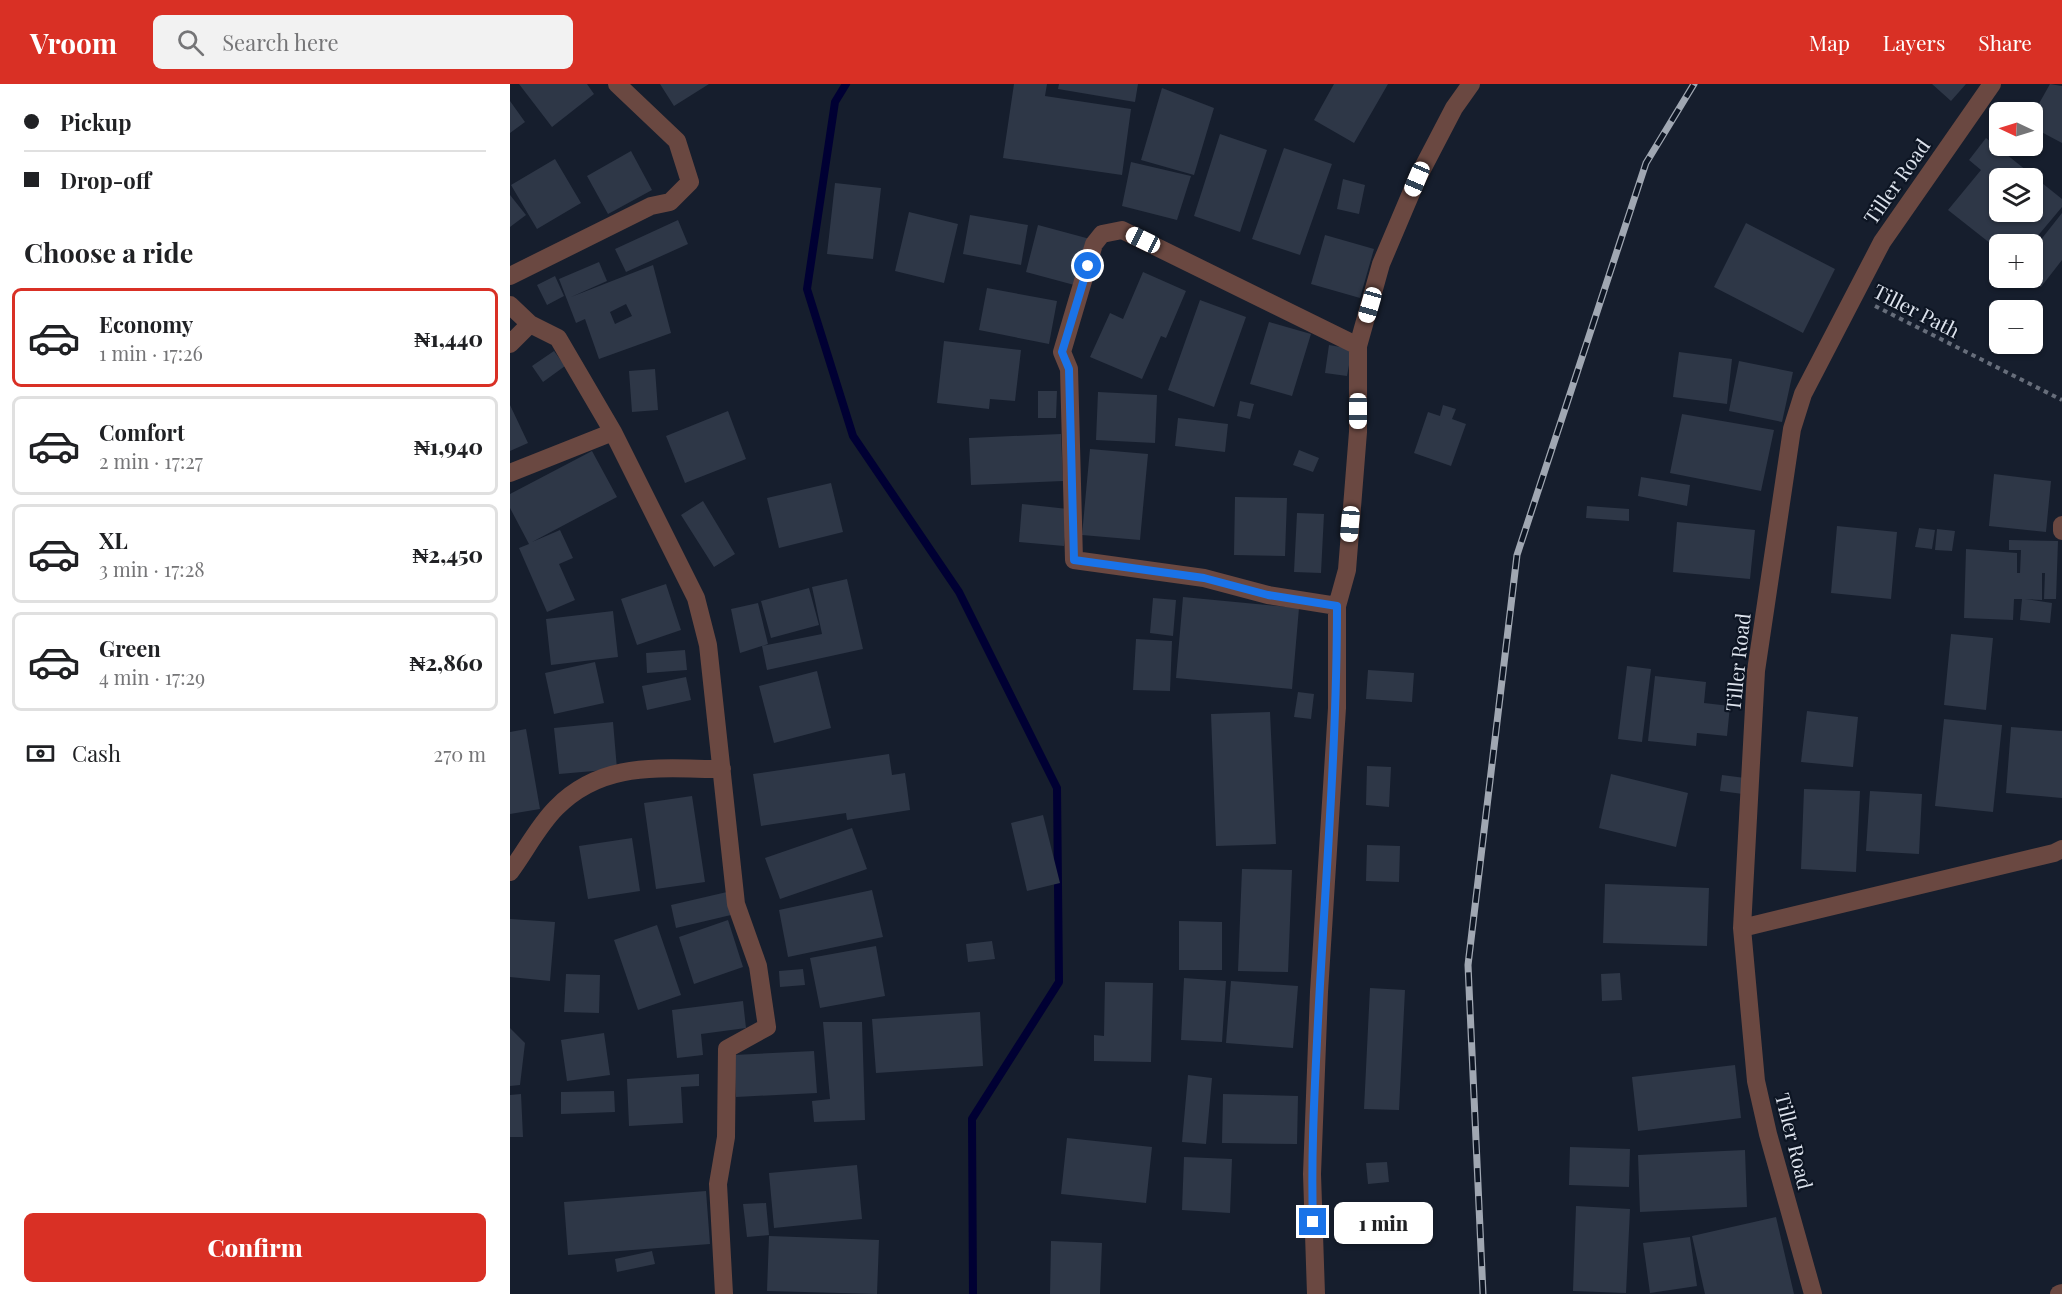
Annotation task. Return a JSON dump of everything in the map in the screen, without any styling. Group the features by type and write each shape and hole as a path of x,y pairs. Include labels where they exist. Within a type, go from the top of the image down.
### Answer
{"street":[{"path":"510,276 651,206 670,202 690,182 677,141 617,84"},
{"path":"1316,1294 1312,1174 1319,992 1337,708 1337,606 1347,570 1349,547 1358,432 1358,346 1382,264 1417,179 1455,108 1471,84"},
{"name":"Tiller Road","path":"1813,1294 1768,1134 1756,1081 1742,928 1756,671 1792,429 1803,394 1882,242 1992,84"},
{"path":"1337,606 1268,595 1204,578 1074,560 1069,369 1062,352 1094,244 1102,234 1122,230 1358,346"},
{"path":"510,305 530,324 558,338 613,432 696,598 708,645 736,904 758,966 767,1027 727,1049 726,1137 718,1184 724,1294"},
{"path":"510,344 530,324"},
{"path":"510,473 613,432"},
{"path":"2062,525 2062,531"},
{"path":"510,872 556,808 595,778 633,769 722,769"},
{"path":"1742,928 2054,853 2062,849"}],"path":[{"name":"Tiller Path","path":"1854,296 2062,400"}],"building":[{"path":"519,84 587,84 594,94 552,127"},
{"path":"660,84 709,84 674,106"},
{"path":"1014,84 1047,84 1045,96 1131,109 1122,175 1003,158"},
{"path":"1059,84 1138,84 1135,102 1058,89"},
{"path":"1334,84 1388,84 1354,143 1314,120"},
{"path":"1932,84 1966,84 1951,101"},
{"path":"2050,84 2062,86 2062,143 2043,133 2043,102 2040,102"},
{"path":"1162,88 1214,108 1194,175 1141,160"},
{"path":"510,101 525,122 510,133"},
{"path":"1220,134 1267,150 1240,232 1194,216"},
{"path":"1986,138 1989,140 1989,156 2008,156 2023,168 1989,168 1989,222 2043,222 2043,184 2062,199 2062,207 2039,234 1989,234 1989,242 1948,210 1981,170 1969,160"},
{"path":"1284,148 1332,164 1300,255 1252,239"},
{"path":"631,151 652,190 608,214 587,176"},
{"path":"555,159 581,203 537,229 511,185"},
{"path":"1131,162 1191,176 1177,220 1122,206"},
{"path":"1343,179 1365,185 1359,214 1337,209"},
{"path":"835,183 881,188 873,259 827,254"},
{"path":"510,195 526,215 510,227"},
{"path":"909,212 958,224 944,283 895,271"},
{"path":"2062,213 2062,260 2043,284 2043,237"},
{"path":"970,215 1028,225 1021,265 963,254"},
{"path":"678,220 688,244 626,272 615,249"},
{"path":"1746,223 1835,269 1803,333 1714,287"},
{"path":"1038,225 1090,239 1078,286 1026,272"},
{"path":"1325,235 1374,249 1360,298 1311,284"},
{"path":"599,262 607,281 571,297 653,265 671,333 599,359 585,319 576,323 559,279","holes":["626,304 632,316 615,324 610,312"]},
{"path":"1143,272 1186,291 1166,338 1161,336 1142,379 1090,357 1110,313 1123,319"},
{"path":"555,276 564,296 547,305 537,285"},
{"path":"987,288 1057,301 1049,344 979,330"},
{"path":"1200,300 1246,317 1214,407 1168,390"},
{"path":"1269,322 1311,334 1292,396 1250,384"},
{"path":"944,341 1021,350 1015,401 990,399 989,409 937,403"},
{"path":"1329,345 1352,349 1347,376 1325,373"},
{"path":"554,351 565,366 543,382 532,366"},
{"path":"1679,352 1732,359 1727,404 1673,397"},
{"path":"1739,361 1793,372 1782,422 1729,411"},
{"path":"655,369 658,410 632,412 629,371"},
{"path":"1038,391 1057,391 1056,418 1038,418"},
{"path":"1098,392 1157,395 1155,443 1096,440"},
{"path":"1240,401 1254,404 1250,419 1237,416"},
{"path":"510,405 528,443 510,451"},
{"path":"1443,405 1456,409 1452,419 1466,424 1451,466 1414,453 1428,412 1440,416"},
{"path":"728,411 746,459 685,483 666,436"},
{"path":"1682,414 1774,430 1761,491 1670,473"},
{"path":"1178,418 1228,424 1225,452 1175,446"},
{"path":"1061,434 1063,481 971,485 969,438"},
{"path":"1090,449 1148,454 1140,540 1082,535"},
{"path":"1299,450 1319,458 1313,472 1293,465"},
{"path":"592,451 617,497 532,542 560,530 573,558 559,564 575,600 547,612 519,548 529,544 510,508 510,494"},
{"path":"1994,474 2051,481 2046,532 1989,526"},
{"path":"1641,477 1690,485 1687,506 1638,496"},
{"path":"831,483 843,532 779,548 767,498"},
{"path":"1235,497 1287,498 1285,556 1234,555"},
{"path":"703,501 735,554 714,567 681,515"},
{"path":"1022,504 1068,509 1064,546 1019,542"},
{"path":"1587,506 1629,509 1629,521 1586,518"},
{"path":"1297,513 1324,514 1321,573 1294,572"},
{"path":"1677,522 1755,530 1750,579 1673,572"},
{"path":"1837,526 1897,532 1891,599 1831,593"},
{"path":"1919,528 1935,530 1932,549 1915,547"},
{"path":"1937,529 1955,531 1952,551 1935,550"},
{"path":"2009,540 2058,541 2056,599 2044,599 2045,573 2042,573 2042,600 2025,599 2052,603 2050,623 2020,620 2022,599 2014,599 2013,620 1964,618 1966,549 2017,553 2017,573 2020,573 2021,550 2009,550"},
{"path":"847,579 863,649 767,670 762,646 822,634 812,587"},
{"path":"666,584 681,630 637,645 621,599"},
{"path":"809,588 819,625 771,638 761,601"},
{"path":"1183,597 1299,608 1292,689 1176,678"},
{"path":"1153,598 1176,600 1173,636 1150,633"},
{"path":"758,603 768,644 740,653 731,609"},
{"path":"613,611 618,657 551,665 546,619"},
{"path":"1951,634 1993,638 1986,710 1944,705"},
{"path":"1136,639 1172,641 1170,691 1133,690"},
{"path":"685,650 687,670 647,673 646,653"},
{"path":"595,662 604,703 554,714 545,673"},
{"path":"1627,666 1651,669 1642,742 1618,739"},
{"path":"1368,670 1414,673 1412,702 1366,699"},
{"path":"817,671 831,728 774,743 759,686"},
{"path":"1655,676 1706,682 1704,703 1730,706 1727,736 1697,733 1696,746 1648,741"},
{"path":"686,677 691,700 647,710 642,686"},
{"path":"1298,692 1314,694 1311,719 1294,717"},
{"path":"1807,711 1858,717 1853,767 1801,762"},
{"path":"1270,712 1276,844 1216,846 1211,714"},
{"path":"1944,719 2002,725 1993,812 1935,806"},
{"path":"613,722 617,769 559,774 554,728"},
{"path":"2011,727 2062,731 2062,798 2006,793"},
{"path":"526,729 540,809 510,814 510,732"},
{"path":"889,754 892,775 905,773 910,810 847,820 846,813 761,826 753,774"},
{"path":"1367,766 1391,767 1389,807 1366,805"},
{"path":"1611,774 1688,793 1676,847 1599,828"},
{"path":"1722,775 1745,778 1743,794 1720,791"},
{"path":"1804,789 1860,791 1856,872 1801,869"},
{"path":"1870,791 1922,794 1919,854 1866,851"},
{"path":"692,796 705,882 656,889 644,803"},
{"path":"1043,815 1060,883 1027,891 1011,823"},
{"path":"852,828 867,869 780,899 765,858"},
{"path":"632,838 640,891 588,899 579,846"},
{"path":"1367,845 1400,846 1399,882 1366,881"},
{"path":"1242,869 1292,870 1288,972 1238,971"},
{"path":"1605,884 1709,888 1707,946 1603,943"},
{"path":"872,890 883,937 788,957 779,910"},
{"path":"727,892 731,915 676,928 671,905"},
{"path":"510,919 555,922 550,981 510,977"},
{"path":"728,920 743,967 694,984 679,937"},
{"path":"1179,921 1222,922 1222,970 1179,970"},
{"path":"657,925 681,995 638,1010 614,940"},
{"path":"992,941 995,959 968,962 966,944"},
{"path":"876,946 885,996 820,1008 810,958"},
{"path":"803,969 805,985 780,987 779,971"},
{"path":"1620,973 1622,1000 1602,1001 1601,974"},
{"path":"566,974 600,975 599,1013 564,1012"},
{"path":"1184,978 1226,981 1222,1042 1181,1040"},
{"path":"1231,981 1298,986 1293,1048 1226,1043"},
{"path":"1105,982 1153,983 1151,1062 1094,1061 1094,1035 1104,1036"},
{"path":"1370,988 1405,990 1399,1110 1364,1109"},
{"path":"743,1001 746,1028 701,1034 703,1055 677,1058 672,1010"},
{"path":"980,1012 983,1066 876,1073 872,1019"},
{"path":"823,1022 862,1022 865,1120 814,1122 812,1101 830,1099"},
{"path":"510,1028 525,1043 520,1085 510,1086"},
{"path":"604,1033 610,1075 567,1081 561,1040"},
{"path":"814,1051 817,1093 736,1097 734,1055"},
{"path":"1735,1065 1741,1118 1638,1131 1632,1077"},
{"path":"699,1074 699,1086 681,1087 683,1123 629,1126 627,1079"},
{"path":"1188,1075 1212,1078 1206,1144 1182,1142"},
{"path":"614,1091 615,1112 561,1114 561,1092"},
{"path":"521,1094 523,1137 510,1137 510,1095"},
{"path":"1223,1094 1298,1096 1297,1144 1222,1143"},
{"path":"1067,1138 1152,1147 1146,1203 1061,1194"},
{"path":"1570,1147 1630,1149 1629,1187 1569,1185"},
{"path":"1745,1150 1747,1207 1640,1212 1638,1155"},
{"path":"1184,1157 1232,1159 1230,1213 1182,1210"},
{"path":"1387,1162 1389,1182 1368,1184 1366,1163"},
{"path":"857,1165 862,1219 774,1228 769,1173"},
{"path":"706,1191 710,1244 568,1255 564,1202"},
{"path":"766,1203 769,1235 747,1237 743,1204"},
{"path":"1576,1206 1630,1209 1626,1293 1573,1291"},
{"path":"1776,1217 1794,1294 1705,1294 1692,1236"},
{"path":"769,1236 879,1240 877,1294 767,1291"},
{"path":"1690,1237 1697,1286 1650,1293 1643,1243"},
{"path":"1051,1241 1102,1243 1100,1294 1050,1294"},
{"path":"652,1251 655,1264 617,1272 615,1259"}],"waterway":[{"path":"846,84 835,102 807,289 853,436 959,592 1057,788 1059,982 972,1119 973,1294"}],"railway":[{"path":"1483,1294 1468,965 1517,555 1646,163 1694,84"}],"route":[{"path":"1088,266 1062,352 1069,369 1074,560 1204,578 1268,595 1337,606 1337,708 1319,992 1312,1174 1313,1222"}]}
